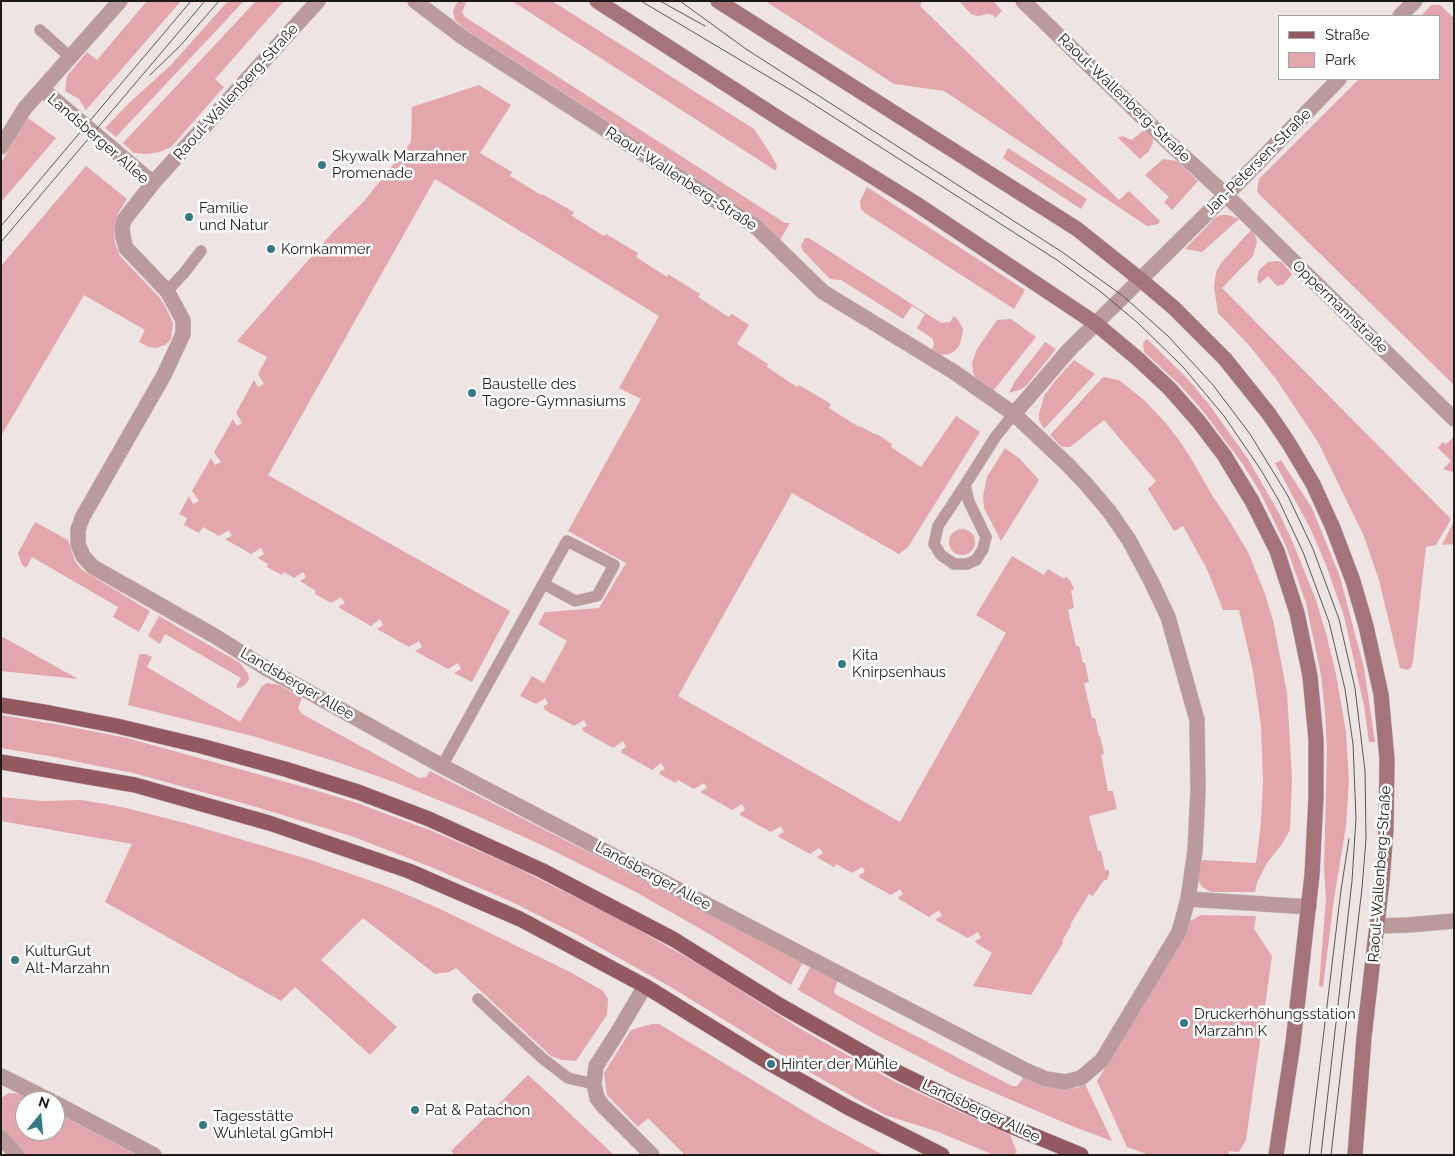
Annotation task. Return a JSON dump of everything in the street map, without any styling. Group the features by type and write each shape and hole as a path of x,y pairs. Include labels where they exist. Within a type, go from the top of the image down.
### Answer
{"main road":[{"path":"597,1 915,203 1095,323 1170,389 1199,422 1224,455 1252,501 1276,551 1297,613 1309,668 1314,708 1316,797 1309,907 1293,1043 1276,1155"},
{"name":"Raoul-Wallenberg-Straße","path":"718,1 1069,224 1141,280 1174,308 1225,359 1269,414 1313,484 1333,528 1353,581 1366,626 1378,681 1384,719 1387,759 1386,830 1378,926 1364,1037 1355,1155"},
{"name":"Landsberger Allee","path":"1,705 50,712 202,746 358,792 429,819 541,870 646,925 781,1006 901,1074 1056,1150 1081,1155"},
{"path":"1,762 135,785 269,823 409,871 520,919 645,986 771,1064 849,1108 942,1155"}],"street":[{"path":"1,147 25,108 120,1"},
{"name":"Raoul-Wallenberg-Straße","path":"153,183 318,1"},
{"name":"Raoul-Wallenberg-Straße","path":"415,1 461,36 756,226 823,292 954,372 1014,414 1067,464 1109,511 1128,540 1151,581 1168,618 1197,720 1197,818 1195,851 1188,899 1179,932 1102,1060 1081,1078 1065,1082 1046,1079 1027,1071"},
{"name":"Raoul-Wallenberg-Straße","path":"1023,1 1226,195"},
{"path":"1401,15 1415,1"},
{"name":"Jan-Petersen-Straße","path":"1141,280 1338,80"},
{"name":"Landsberger Allee","path":"42,90 153,183 124,220 122,228 123,237 126,248 167,291 183,320 183,334 164,375 82,518 78,530 78,544 83,556 93,567 213,635 264,667 442,766 1027,1071"},
{"name":"Oppermannstraße","path":"1226,195 1454,419"},
{"path":"1014,414 1069,350 1141,280"},
{"path":"1188,899 1309,907"},
{"path":"1378,926 1454,921"},
{"path":"645,986 596,1066 594,1084 597,1098 603,1106 652,1155"},
{"path":"3,1080 28,1091"},
{"path":"65,1108 154,1155"},
{"path":"1,1137 18,1155"}],"lane":[{"path":"40,30 70,57"},
{"path":"167,291 184,273 200,251"},
{"path":"964,486 969,502 986,537 983,549 976,560 967,564 954,564 941,555 934,544 938,526 996,436 1014,414"},
{"path":"442,766 567,541 614,565 597,596 575,601 544,584"},
{"path":"478,999 542,1058 568,1078 594,1084"}],"green space":[{"path":"147,1 181,1 86,110 79,99 65,91 67,76 87,52 97,60"},
{"path":"228,1 244,1 116,137 105,128 130,102 170,66"},
{"path":"256,1 284,1 215,79 224,87 171,147 160,152 134,153 123,143"},
{"path":"458,1 466,3 462,12 465,17 785,223 790,223 780,240 754,216 465,29 455,20 453,11"},
{"path":"512,1 552,1 754,129 777,166 776,171"},
{"path":"765,1 922,1 920,6 1119,200 1129,191 1160,221 1158,224 1147,226 944,91 894,84"},
{"path":"959,1 993,1 1002,11 995,18 993,15 987,14 978,16 971,14"},
{"path":"1431,5 1440,5 1454,18 1454,385 1257,192 1259,179 1358,80 1440,80 1440,15 1422,15"},
{"path":"479,85 511,105 480,153 512,172 510,176 574,212 572,216 604,236 606,234 638,253 636,257 667,277 668,274 700,294 698,297 729,317 732,314 749,325 737,344 768,364 767,367 797,387 799,385 831,404 829,408 859,427 877,434 892,444 891,447 921,467 956,416 980,432 908,547 899,554 792,493 678,696 900,822 1006,633 976,615 1012,556 1044,575 1048,569 1064,579 1066,576 1071,582 1074,589 1071,590 1074,608 1068,610 1076,646 1079,646 1083,663 1085,663 1089,682 1084,683 1092,718 1095,718 1104,754 1101,755 1108,791 1113,791 1117,809 1089,816 1098,851 1101,851 1105,870 1109,870 1109,874 1107,880 1104,880 1093,896 1089,894 1070,925 1062,941 1063,943 1031,995 973,986 992,953 976,943 975,941 981,938 978,932 968,938 937,921 936,919 942,916 939,910 929,917 899,899 898,897 903,894 900,889 891,895 860,878 859,875 865,872 862,867 852,873 836,864 834,867 817,857 823,853 819,848 810,854 779,837 778,835 784,832 781,826 771,832 740,815 745,810 742,804 732,810 702,793 701,791 707,788 704,783 694,789 678,780 676,783 661,775 659,772 665,769 661,763 652,770 622,753 621,750 626,747 623,741 613,748 583,731 582,728 587,726 584,720 574,726 545,710 543,706 548,704 545,698 536,704 520,696 532,676 544,683 567,641 538,624 545,612 599,608 626,563 568,531 641,399 619,388 659,316 435,179 268,475 510,611 472,682 454,673 461,669 458,663 448,669 415,651 422,647 419,641 409,647 377,629 383,625 380,619 371,626 338,607 345,603 341,597 331,603 315,594 316,591 300,581 306,577 303,572 294,578 284,572 282,575 267,567 268,564 258,558 264,554 261,548 251,554 225,539 232,536 229,530 219,536 203,527 199,533 184,525 187,518 179,514 189,496 193,504 199,501 192,491 211,458 215,465 221,462 214,452 233,419 237,426 242,423 236,413 254,380 258,387 264,384 258,374 267,357 237,341 334,231 365,200 411,142 412,107"},
{"path":"28,118 56,138 1,202 1,163"},
{"path":"1143,131 1153,138 1153,142 1149,151 1140,159 1118,138 1122,136 1132,140"},
{"path":"1008,148 1087,199 1081,209 1003,158"},
{"path":"1163,159 1177,161 1198,181 1172,210 1164,202 1169,197 1145,175"},
{"path":"86,166 127,199 117,215 114,229 115,243 120,256 160,298 167,310 173,323 171,339 165,345 156,348 139,342 145,330 84,295 1,436 1,266"},
{"path":"867,187 1025,290 1014,309 865,213 861,209 860,201"},
{"path":"1220,215 1228,215 1239,219 1202,252 1185,249 1215,218"},
{"path":"1251,230 1257,242 1253,256 1222,288 1451,519 1436,545 1426,547 1413,661 1411,668 1407,670 1400,668 1379,580 1363,534 1318,442 1276,379 1248,344 1218,313 1214,287 1216,272 1221,263"},
{"path":"805,238 809,238 941,323 950,322 954,316 963,329 959,346 949,354 942,355 931,351 934,345 933,339 917,328 925,314 912,306 903,319 841,280 830,279 803,251 801,245"},
{"path":"1268,262 1282,262 1292,274 1284,284 1277,286 1268,276 1259,284 1257,279 1259,270"},
{"path":"1011,319 1036,337 993,391 976,380 972,363 977,349 997,320"},
{"path":"1147,339 1186,377 1208,403 1248,459 1280,515 1293,543 1316,600 1327,637 1336,674 1346,732 1349,781 1346,826 1334,899 1323,987 1319,986 1326,898 1324,869 1327,750 1321,675 1306,603 1286,546 1260,492 1242,463 1202,410 1180,385 1144,352 1143,343"},
{"path":"1045,342 1056,349 1027,385 1022,389 1009,393 1015,381"},
{"path":"1074,360 1095,374 1044,429 1039,420 1039,414 1044,396"},
{"path":"1103,377 1119,380 1144,400 1179,440 1248,552 1273,620 1287,693 1292,777 1290,830 1267,863 1257,883 1255,892 1211,892 1202,887 1198,879 1199,863 1204,860 1256,863 1261,823 1263,782 1261,726 1253,671 1239,610 1223,610 1207,569 1183,526 1174,531 1148,489 1156,481 1104,420 1070,447 1062,447 1050,435"},
{"path":"1453,438 1454,472 1443,469 1451,461 1438,448 1443,442 1446,444"},
{"path":"1005,448 1020,459 1039,480 1001,541 984,508 983,496 987,477"},
{"path":"1281,460 1312,508 1340,577 1364,668 1375,742 1369,742 1364,706 1344,616 1311,530 1275,463"},
{"path":"1454,521 1454,544 1442,545"},
{"path":"35,522 68,540 75,561 82,570 150,611 139,632 113,617 118,607 32,557 26,568 22,565 18,553"},
{"path":"962,529 971,533 975,542 971,551 962,555 953,551 949,542 953,533"},
{"path":"159,616 240,663 248,674 249,679 245,685 239,688 236,687 241,678 165,634 160,644 148,636"},
{"path":"1,636 78,679 1,671"},
{"path":"139,655 152,657 147,667 240,722 262,686 267,683 279,685 302,698 298,708 302,714 419,778 426,777 430,771 803,962 791,985 711,935 634,891 546,847 473,814 394,782 334,761 256,737 128,705"},
{"path":"1,715 127,738 357,803 432,831 511,865 619,919 704,967 799,1028 895,1082 1010,1135 1017,1152 1012,1155 994,1155 936,1131 885,1115 804,1069 669,986 576,934 510,901 431,867 354,837 253,806 133,773 1,748"},
{"path":"1,797 42,801 82,800 122,807 185,823 308,859 391,888 490,933 572,973 603,991 608,999 607,1015 576,1061 562,1060 551,1056 456,968 449,972 435,974 363,918 321,960 397,1027 370,1055 295,987 281,1001 105,902 132,844 1,821"},
{"path":"1201,915 1256,916 1254,929 1272,956 1246,1140 1239,1152 1229,1151 1228,1155 1149,1155 1127,1147 1097,1081 1165,969 1190,921"},
{"path":"810,967 838,980 834,991 835,994 1012,1086 1017,1086 1024,1077 1066,1089 1077,1088 1085,1084 1112,1141 960,1078 873,1033 798,990"},
{"path":"659,1024 822,1122 883,1155 685,1155 648,1118 638,1127 607,1095 604,1073 631,1030"},
{"path":"528,1075 614,1155 455,1155 451,1151"},
{"path":"9,1093 15,1093 15,1141 65,1141 65,1117 137,1155 26,1155 1,1127 1,1098"}],"tram line":[{"path":"1,226 191,1"},
{"path":"1,242 205,1"},
{"path":"150,75 180,46 219,1"},
{"path":"641,1 799,95 1057,260 1101,292 1138,323 1183,367 1224,416 1261,470 1279,501 1303,552 1329,622 1345,689 1353,744 1356,818 1352,881 1321,1155"},
{"path":"660,1 705,26"},
{"path":"680,1 746,49 1062,252 1123,296 1168,336 1213,385 1250,434 1288,496 1313,549 1339,619 1355,688 1365,771 1366,839 1362,888 1331,1155"},
{"path":"1309,1155 1341,890 1349,839"}],"place":[{"name":"Skywalk Marzahner Promenade","path":"322,165"},
{"name":"Familie und Natur","path":"189,217"},
{"name":"Kornkammer","path":"271,249"},
{"name":"Baustelle des Tagore-Gymnasiums","path":"472,393"},
{"name":"Kita Knirpsenhaus","path":"842,664"},
{"name":"KulturGut Alt-Marzahn","path":"15,960"},
{"name":"Druckerhöhungsstation Marzahn K","path":"1184,1023"},
{"name":"Hinter der Mühle","path":"771,1064"},
{"name":"Pat & Patachon","path":"415,1110"},
{"name":"Tagesstätte Wuhletal gGmbH","path":"203,1125"}]}
